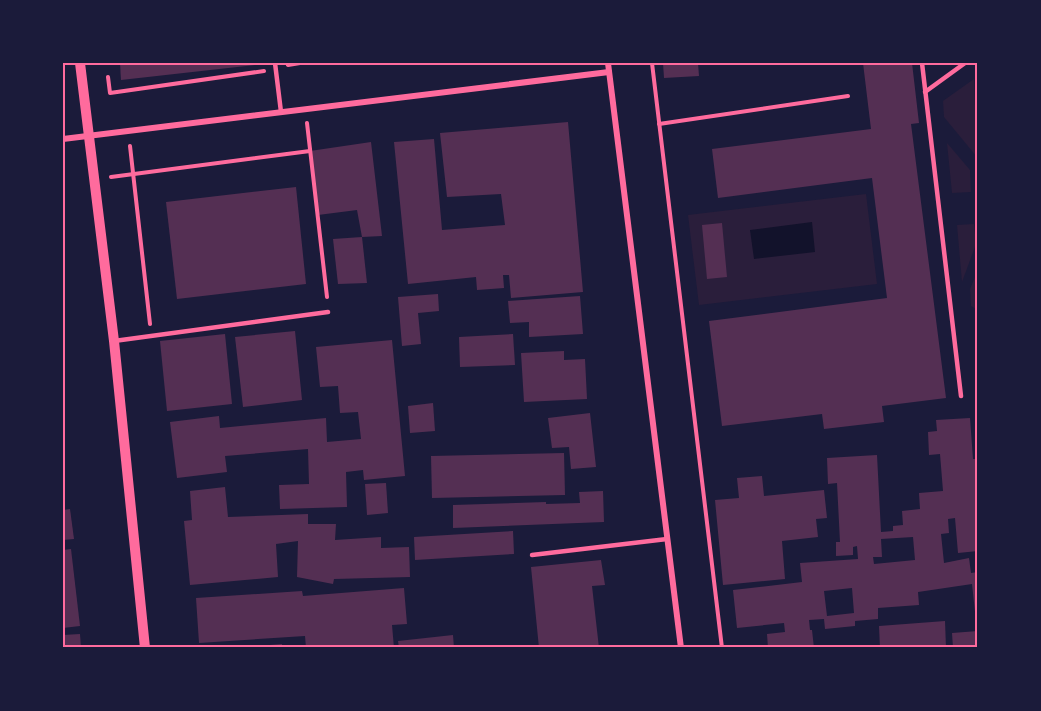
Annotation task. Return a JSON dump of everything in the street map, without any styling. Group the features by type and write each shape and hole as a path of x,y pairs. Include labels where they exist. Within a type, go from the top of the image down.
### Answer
{"street":[{"path":"80,63 114,341 145,648"},
{"path":"608,63 681,648"},
{"path":"63,139 609,72"}],"lane":[{"path":"922,63 960,396"},
{"path":"925,92 965,63"},
{"path":"275,65 280,112"},
{"path":"114,341 328,312"},
{"path":"532,555 667,539"}],"path":[{"path":"108,77 110,93 252,74 275,65 300,63"},
{"path":"652,63 722,648"},
{"path":"659,124 848,96"},
{"path":"306,110 328,312"},
{"path":"129,131 151,336"},
{"path":"95,180 310,151"}],"shaded area":[{"path":"974,79 977,157 944,117 943,101"},
{"path":"947,143 970,170 971,192 952,193"},
{"path":"866,194 877,284 699,305 688,215"},
{"path":"812,222 815,252 754,259 750,230"},
{"path":"974,224 976,244 962,282 957,225"},
{"path":"978,270 978,310 971,306 970,289"}],"building":[{"path":"120,63 254,63 255,65 121,80"},
{"path":"663,63 698,63 699,76 664,78"},
{"path":"863,63 912,63 919,123 911,124 946,398 882,406 884,422 824,429 822,414 722,426 709,321 887,298 872,178 718,198 712,149 871,129"},
{"path":"568,122 583,292 511,298 509,275 503,275 504,288 477,290 476,277 408,284 394,142 434,139 442,230 505,225 501,194 447,197 440,133"},
{"path":"371,142 382,236 362,237 357,210 318,215 310,151"},
{"path":"296,187 306,284 177,299 166,202"},
{"path":"722,223 727,277 707,279 702,225"},
{"path":"362,237 367,283 338,284 333,239"},
{"path":"438,294 439,311 418,313 421,344 402,346 398,297"},
{"path":"580,296 583,334 529,337 529,322 510,323 508,301"},
{"path":"295,331 302,400 243,407 235,337"},
{"path":"225,334 232,404 167,411 160,341"},
{"path":"513,334 515,365 460,367 459,337"},
{"path":"392,340 405,476 364,480 363,470 346,472 347,507 280,509 279,485 309,484 308,449 225,456 227,472 177,478 170,422 219,416 220,428 326,418 327,442 361,439 358,412 340,413 338,386 320,387 316,347"},
{"path":"564,351 564,360 585,359 587,399 524,402 521,353"},
{"path":"433,403 435,431 410,433 408,406"},
{"path":"590,413 596,467 571,469 569,447 552,448 548,418"},
{"path":"970,418 973,459 978,459 978,551 958,553 955,518 948,519 949,533 941,534 944,563 969,558 971,573 978,572 978,621 976,621 972,584 918,592 919,605 878,608 878,619 855,621 855,626 825,629 824,619 809,620 814,648 768,648 767,634 785,632 784,623 737,628 733,590 802,582 800,563 858,559 857,546 853,547 853,555 836,556 836,542 840,542 837,483 828,484 827,458 877,455 881,532 893,531 893,526 903,525 902,511 920,509 919,493 943,491 940,454 929,455 928,432 937,431 936,420","holes":["913,537 915,560 874,564 873,557 882,557 881,539","852,588 854,613 827,616 824,591"]},
{"path":"564,453 565,495 432,498 431,456"},
{"path":"762,476 764,496 824,490 827,518 816,519 818,537 782,541 785,579 723,585 715,500 739,498 737,478"},
{"path":"386,483 388,513 367,515 365,484"},
{"path":"225,487 228,517 308,514 308,524 336,524 335,540 381,537 381,548 409,547 410,577 334,579 333,584 297,577 298,541 276,544 278,577 190,585 184,521 192,520 190,491"},
{"path":"603,491 604,522 453,528 453,505 580,503 579,492"},
{"path":"70,509 74,539 63,540 63,510"},
{"path":"513,531 514,554 415,560 414,537"},
{"path":"71,549 80,626 63,628 63,550"},
{"path":"601,560 605,585 592,586 599,648 539,648 531,567"},
{"path":"404,588 407,624 392,625 394,648 306,648 305,636 199,643 196,598 302,591 303,596"},
{"path":"945,621 946,648 880,648 879,626"},
{"path":"978,631 978,648 953,648 952,633"},
{"path":"80,634 81,648 63,648 63,635"},
{"path":"453,635 454,648 399,648 398,641"},
{"path":"282,644 282,648 257,648 257,646"}]}
